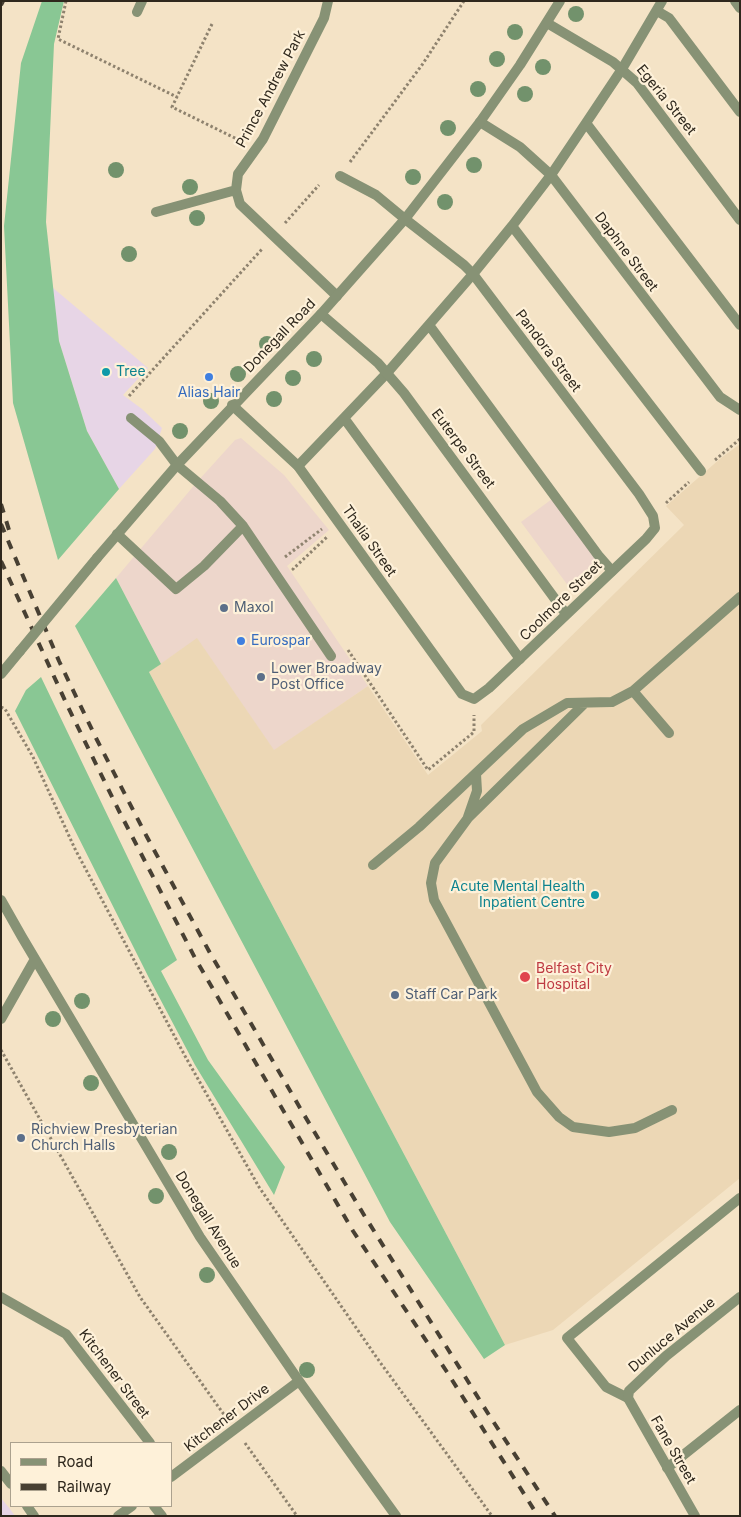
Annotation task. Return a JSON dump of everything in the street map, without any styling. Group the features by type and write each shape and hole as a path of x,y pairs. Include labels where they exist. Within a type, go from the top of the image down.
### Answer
{"street":[{"path":"136,12 142,1"},
{"name":"Prince Andrew Park","path":"236,190 238,174 258,149 324,18 328,1"},
{"name":"Donegall Road","path":"1,674 177,465 321,314 405,219 480,122 560,1"},
{"path":"735,1 740,8"},
{"path":"298,466 387,373 512,226 586,123 622,69 660,6 740,112"},
{"name":"Egeria Street","path":"547,23 622,69 642,90 740,220"},
{"name":"Daphne Street","path":"480,122 520,146 550,175 720,397 740,410"},
{"path":"586,123 740,325"},
{"name":"Pandora Street","path":"340,176 376,195 473,274 639,494 653,516"},
{"path":"156,212 236,190 240,204 337,296"},
{"path":"512,226 701,471"},
{"name":"Euterpe Street","path":"321,314 387,373 404,393 566,614"},
{"path":"429,325 598,555 612,571"},
{"name":"Thalia Street","path":"232,406 298,466 462,694 474,699"},
{"path":"131,418 159,441 177,465 220,501 243,526 331,656"},
{"path":"344,418 520,658"},
{"name":"Coolmore Street","path":"474,699 489,688 646,539 655,528 653,516"},
{"path":"117,534 176,589 204,566 243,526"},
{"path":"373,865 419,827 523,729 566,703 612,702 633,691 740,597"},
{"path":"633,691 668,732"},
{"path":"585,703 468,818 435,863 431,883 434,900 537,1092 559,1117 573,1127 609,1132 635,1128 672,1110"},
{"path":"468,818 477,791 476,774"},
{"name":"Donegall Avenue","path":"1,900 200,1237 299,1381 396,1516"},
{"path":"1,1019 35,959"},
{"path":"628,1398 606,1387 567,1338 740,1198"},
{"name":"Kitchener Street","path":"1,1297 66,1334 149,1442"},
{"name":"Dunluce Avenue","path":"628,1398 629,1391 635,1384 666,1356 740,1297"},
{"name":"Kitchener Drive","path":"172,1475 299,1381"},
{"name":"Fane Street","path":"628,1398 695,1516"},
{"path":"667,1468 740,1410"},
{"path":"1,1471 10,1483"},
{"path":"118,1516 131,1507"}],"path":[{"path":"66,1 58,39 177,97"},
{"path":"340,176 422,65 464,1"},
{"path":"212,24 172,107 258,149"},
{"path":"129,396 319,185"},
{"path":"270,567 339,521"},
{"path":"298,577 293,568 339,521"},
{"path":"347,649 428,770 474,732 474,699"},
{"path":"1,707 33,757 80,858 184,1056 259,1187 378,1358 492,1516"},
{"path":"1,1050 140,1297 297,1516"}],"shaded area":[{"path":"52,287 148,368 123,395 142,409 162,428 155,449 119,489 87,431 59,341"},
{"name":"Maxol","path":"241,438 284,475 329,530 287,566 368,686 274,751 197,639 161,664 116,578 197,482 235,440"},
{"name":"Belfast City Hospital","path":"740,444 740,1178 553,1330 505,1345 149,672 197,638 274,750 368,686 428,775 482,731 481,725 684,525 666,506"},
{"path":"552,499 597,561 569,587 521,522"},
{"path":"1,1498 10,1509 15,1516 1,1516"}],"green space":[{"path":"42,1 64,1 54,44 46,222 59,341 87,431 119,489 58,560 13,403 4,226 21,63"},
{"path":"116,578 161,664 149,672 505,1345 484,1359 390,1222 75,626"},
{"path":"41,677 177,960 161,971 208,1060 285,1167 274,1195 195,1065 149,978 15,711 26,690"}],"railway":[{"path":"1,5 3,1"},
{"path":"1,504 9,530"},
{"path":"1,524 59,661 96,738 210,953 364,1215 489,1415 555,1516"},
{"path":"1,561 68,707 195,958 353,1231 447,1372 538,1516"}],"place":[{"name":"Tree","path":"106,372"},
{"name":"Alias Hair","path":"209,377"},
{"name":"Maxol","path":"224,608"},
{"name":"Eurospar","path":"241,641"},
{"name":"Lower Broadway Post Office","path":"261,677"},
{"name":"Acute Mental Health Inpatient Centre","path":"595,895"},
{"name":"Belfast City Hospital","path":"525,977"},
{"name":"Staff Car Park","path":"395,995"},
{"name":"Richview Presbyterian Church Halls","path":"21,1138"}]}
